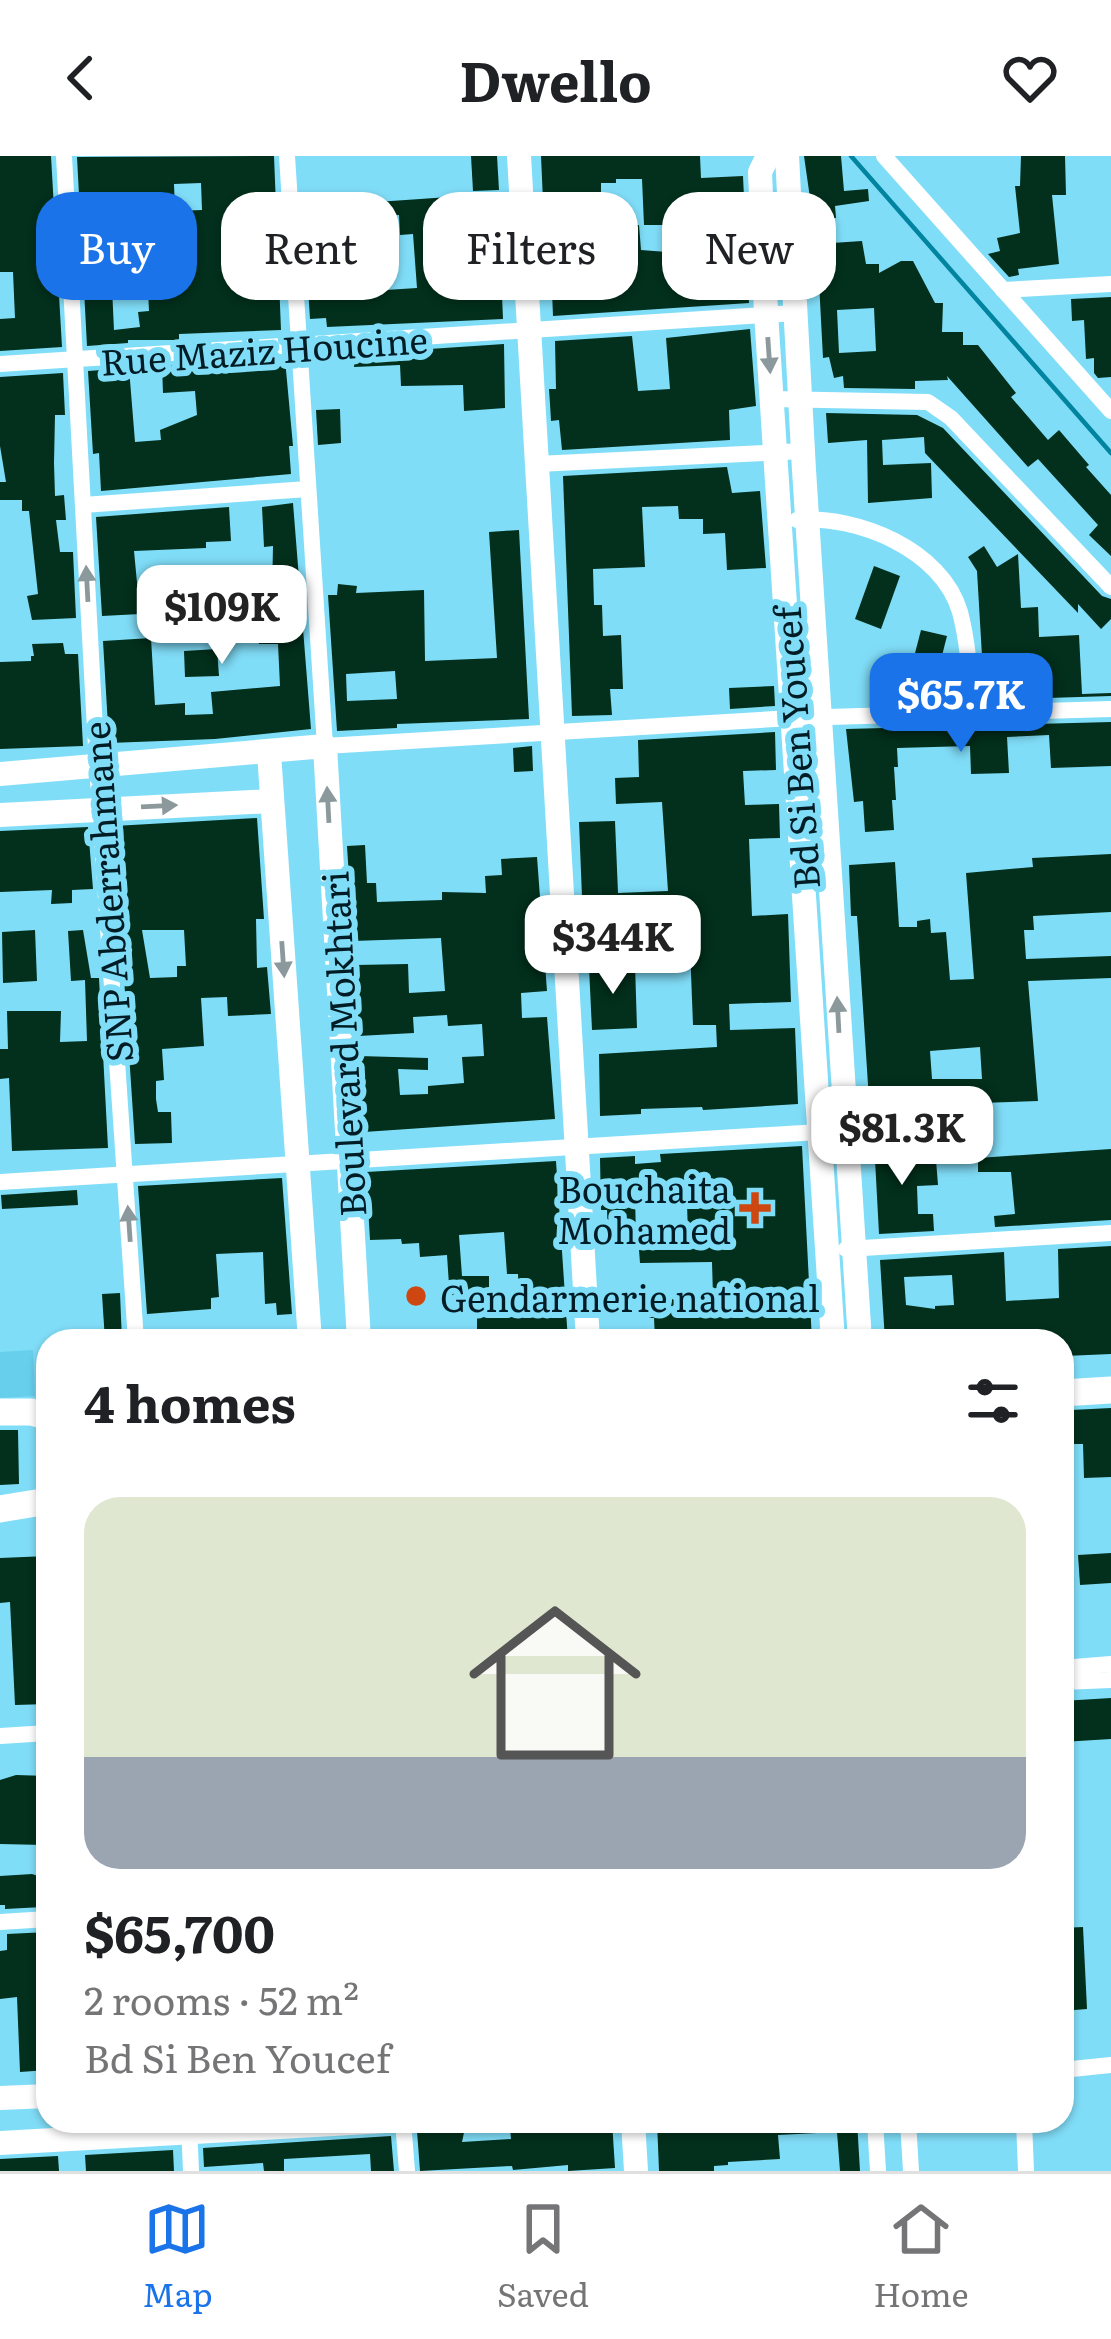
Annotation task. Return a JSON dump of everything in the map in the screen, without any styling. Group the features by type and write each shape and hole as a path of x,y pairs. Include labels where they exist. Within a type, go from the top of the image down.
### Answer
{"main road":[{"path":"1074,1392 1111,1390"},
{"path":"0,1412 36,1413"},
{"path":"0,1509 36,1504"}],"street":[{"name":"SNP Abderrahmane","path":"64,156 97,766 135,1329"},
{"path":"286,156 325,746"},
{"path":"519,156 587,1329"},
{"name":"Bd Si Ben Youcef","path":"767,156 760,172 778,521 792,718 816,863"},
{"name":"Bd Si Ben Youcef","path":"788,156 820,717 816,863 833,1131 827,1249 832,1329"},
{"path":"884,156 1108,403"},
{"path":"1003,290 1111,284"},
{"name":"Rue Maziz Houcine","path":"0,364 795,313"},
{"path":"772,399 928,402 951,418 1111,587"},
{"path":"537,464 802,451"},
{"path":"83,505 308,489"},
{"path":"778,521 807,519 862,528 898,543 940,574 959,609 973,716"},
{"path":"0,774 552,730 1111,710"},
{"name":"Boulevard Mokhtari","path":"325,746 358,1329"},
{"name":"Boulevard Mokhtari","path":"269,753 309,1329"},
{"path":"0,814 272,801"},
{"path":"0,1182 917,1126"},
{"name":"Bd Si Ben Youcef","path":"833,1131 854,1248 859,1329"},
{"path":"827,1249 1111,1234"},
{"path":"1074,1667 1111,1664"},
{"path":"1074,1682 1111,1680"},
{"path":"0,1736 36,1734"},
{"path":"0,1922 36,1919"},
{"path":"1074,2069 1111,2065"},
{"path":"0,2098 36,2096"},
{"path":"0,2144 116,2133"},
{"path":"189,2133 191,2171"},
{"path":"404,2133 406,2171"},
{"path":"634,2133 636,2171"},
{"path":"876,2133 878,2171"},
{"path":"909,2133 911,2171"},
{"path":"1024,2133 1026,2171"}],"shaded area":[{"path":"33,1350 35,1396 0,1398 0,1352"}],"building":[{"path":"0,156 51,156 53,192 36,192 36,300 59,300 62,347 0,351 0,319 15,318 13,272 0,272"},
{"path":"274,156 275,192 221,192 221,300 280,300 281,330 179,334 179,340 87,346 85,300 113,300 114,330 140,327 138,312 149,311 148,300 197,300 201,183 174,184 174,192 79,192 77,157"},
{"path":"471,156 497,156 499,190 473,191"},
{"path":"541,156 700,156 701,178 743,176 744,192 662,192 662,225 644,225 642,179 601,183 601,192 543,192"},
{"path":"804,156 841,156 844,191 868,189 869,201 836,206 836,192 809,192"},
{"path":"1021,156 1065,156 1066,195 1052,195 1059,264 1018,269 1019,275 1009,277 988,254 1000,251 997,238 1020,233 1015,186 1020,186"},
{"path":"423,199 423,300 502,300 503,319 327,327 326,318 310,319 309,300 399,300 399,289 417,288 413,234 400,235 399,200"},
{"path":"639,225 641,250 662,252 662,300 749,300 749,303 553,316 552,300 638,300"},
{"path":"862,241 866,264 879,264 879,273 901,261 913,261 935,303 943,303 942,332 963,332 963,345 978,345 1016,393 1011,397 1048,440 1059,430 1111,495 1111,556 1089,535 1098,525 1038,459 1028,467 947,376 948,380 915,381 915,389 844,388 843,376 834,378 829,357 823,358 820,300 836,300 836,243","holes":["874,308 876,351 839,353 837,310"]},
{"path":"1111,297 1111,377 1098,378 1094,358 1086,359 1084,320 1072,321 1071,299"},
{"path":"750,329 756,406 729,410 730,440 562,450 559,420 551,421 555,341 632,336 638,391 670,389 666,338"},
{"path":"504,344 505,408 464,411 463,385 401,386 400,365 354,367 355,354"},
{"path":"285,359 291,474 101,491 99,453 93,454 88,371 129,368 135,442 161,440 160,430 197,415 195,391 163,393 162,366"},
{"path":"63,373 65,415 55,415 54,463 55,496 64,495 66,520 56,520 60,552 73,552 76,618 32,620 27,596 38,594 29,511 22,511 22,500 0,500 0,482 6,482 0,446 0,377"},
{"path":"340,409 341,443 318,445 316,410"},
{"path":"826,413 917,415 943,428 1102,596 1111,599 1111,619 1101,629 1078,604 1078,613 925,453 924,437 882,440 883,465 931,463 932,498 868,503 867,440 828,443"},
{"path":"727,467 732,493 760,491 766,568 727,570 725,533 703,534 703,519 679,519 678,506 642,507 645,567 593,569 594,605 602,605 603,636 621,635 623,689 610,689 612,715 572,716 563,476"},
{"path":"293,503 311,729 109,743 103,641 151,638 155,705 185,703 185,715 213,714 211,692 280,686 278,644 259,644 257,595 272,594 273,546 264,547 262,507"},
{"path":"229,507 231,541 206,542 206,548 134,551 140,614 102,616 96,517"},
{"path":"519,530 529,719 337,731 328,595 337,595 338,584 357,586 356,593 424,590 425,661 497,658 489,532","holes":["395,671 397,699 347,701 346,674"]},
{"path":"984,546 997,567 1018,554 1021,608 1038,607 1039,637 1079,635 1082,694 1111,696 1016,699 1016,690 984,690 977,571 968,557"},
{"path":"874,566 900,576 881,629 855,619"},
{"path":"921,630 947,636 933,691 907,684"},
{"path":"63,643 65,654 78,654 83,746 0,749 0,662 31,661 32,644"},
{"path":"217,649 219,676 185,677 184,651"},
{"path":"774,686 775,706 730,709 729,688"},
{"path":"1111,722 1111,766 1051,768 1049,735 1007,737 1009,773 971,774 970,746 897,748 894,830 865,832 863,801 854,802 846,729"},
{"path":"775,732 776,770 743,771 745,805 779,804 780,838 749,839 752,916 788,914 791,1002 729,1004 730,1030 795,1028 798,1104 641,1109 641,1114 600,1116 599,1054 717,1047 716,1025 693,1025 689,921 636,924 636,911 610,912 611,921 583,922 579,822 615,821 618,893 668,891 662,802 616,804 615,778 639,777 638,740"},
{"path":"532,746 533,771 514,772 513,748"},
{"path":"257,818 264,919 256,919 257,968 267,967 271,1014 228,1016 227,997 201,998 204,1046 162,1049 164,1080 156,1081 156,1099 158,1112 171,1112 172,1143 135,1144 114,826","holes":["142,930 184,930 186,966 177,966 177,977 150,978"]},
{"path":"88,827 93,889 72,890 72,903 51,904 52,890 0,892 0,831"},
{"path":"365,845 367,883 376,883 377,902 442,900 442,892 486,893 485,876 502,875 501,859 537,857 547,991 521,993 522,1018 547,1017 555,1119 364,1132 359,1056 428,1058 428,1070 398,1069 400,1095 428,1094 428,1086 464,1083 462,1057 484,1056 482,1024 448,1026 447,1015 413,1017 414,1033 358,1036 356,965 408,964 409,993 445,991 441,938 353,941 347,846"},
{"path":"1111,854 1111,912 1033,916 1034,930 1024,930 1026,959 1111,956 1111,978 1028,981 1038,1101 949,1104 949,1097 937,1094 869,1100 857,916 851,916 849,865 895,862 899,927 917,927 917,921 930,919 931,933 946,932 950,980 974,979 966,873 1033,867 1032,858","holes":["980,1047 982,1079 932,1079 930,1051"]},
{"path":"35,930 37,981 3,983 2,932"},
{"path":"83,930 91,978 99,978 108,1148 12,1151 9,1078 0,1079 0,1049 8,1049 7,1011 61,1011 60,1042 87,1041 85,980 71,981 68,931"},
{"path":"635,965 637,1028 592,1030 589,967"},
{"path":"911,1139 912,1161 936,1160 938,1185 917,1186 918,1214 933,1214 934,1231 879,1234 874,1141"},
{"path":"802,1146 811,1329 655,1329 648,1300 713,1296 712,1262 640,1263 639,1250 666,1249 666,1237 688,1235 687,1203 663,1204 662,1192 635,1195 636,1237 608,1238 607,1210 601,1210 600,1158 635,1156 635,1164 661,1162 660,1154"},
{"path":"1111,1149 1111,1220 995,1227 994,1216 1015,1214 1011,1172 978,1172 978,1158"},
{"path":"556,1161 567,1329 477,1329 477,1312 470,1312 470,1299 450,1300 447,1255 420,1257 419,1243 370,1240 366,1172","holes":["504,1232 507,1274 518,1274 519,1299 489,1301 489,1276 462,1276 459,1235"]},
{"path":"282,1178 292,1314 277,1315 276,1303 265,1304 263,1252 216,1254 219,1297 211,1298 211,1309 147,1314 138,1186"},
{"path":"77,1190 78,1205 2,1209 1,1195"},
{"path":"1111,1246 1111,1354 1074,1356 1074,1329 884,1329 880,1260 1004,1252 1006,1301 1059,1298 1058,1249","holes":["952,1275 954,1305 906,1305 904,1277"]},
{"path":"120,1293 122,1329 104,1329 102,1294"},
{"path":"1111,1408 1111,1477 1084,1478 1083,1444 1074,1444 1074,1410"},
{"path":"0,1430 18,1430 19,1484 0,1485"},
{"path":"1111,1553 1111,1583 1080,1585 1078,1555"},
{"path":"36,1556 36,1704 15,1705 10,1602 0,1603 0,1558"},
{"path":"1111,1698 1111,1739 1074,1741 1074,1700"},
{"path":"36,1776 36,1845 0,1844 0,1780"},
{"path":"36,1875 36,1907 5,1909 0,1905 0,1876"},
{"path":"1074,1927 1083,1927 1087,2009 1074,2010"},
{"path":"36,1933 36,2071 20,2072 17,1997 0,1999 0,1951 7,1950 7,1934"},
{"path":"417,2133 464,2133 462,2142 511,2139 510,2133 613,2133 615,2168 568,2171 568,2165 420,2171"},
{"path":"657,2133 817,2133 778,2135 780,2159 728,2162 714,2166 714,2171 659,2171"},
{"path":"837,2133 858,2133 860,2171 840,2171"},
{"path":"391,2136 394,2171 371,2171 370,2154 284,2159 284,2171 264,2171 263,2163 204,2167 203,2148"},
{"path":"173,2150 174,2171 86,2171 85,2155"},
{"path":"58,2156 59,2171 0,2171 0,2159"}],"waterway":[{"path":"851,156 1111,453"}],"place":[{"name":"Bouchaita Mohamed","path":"755,1208"},
{"name":"Gendarmerie national","path":"416,1296"}]}
